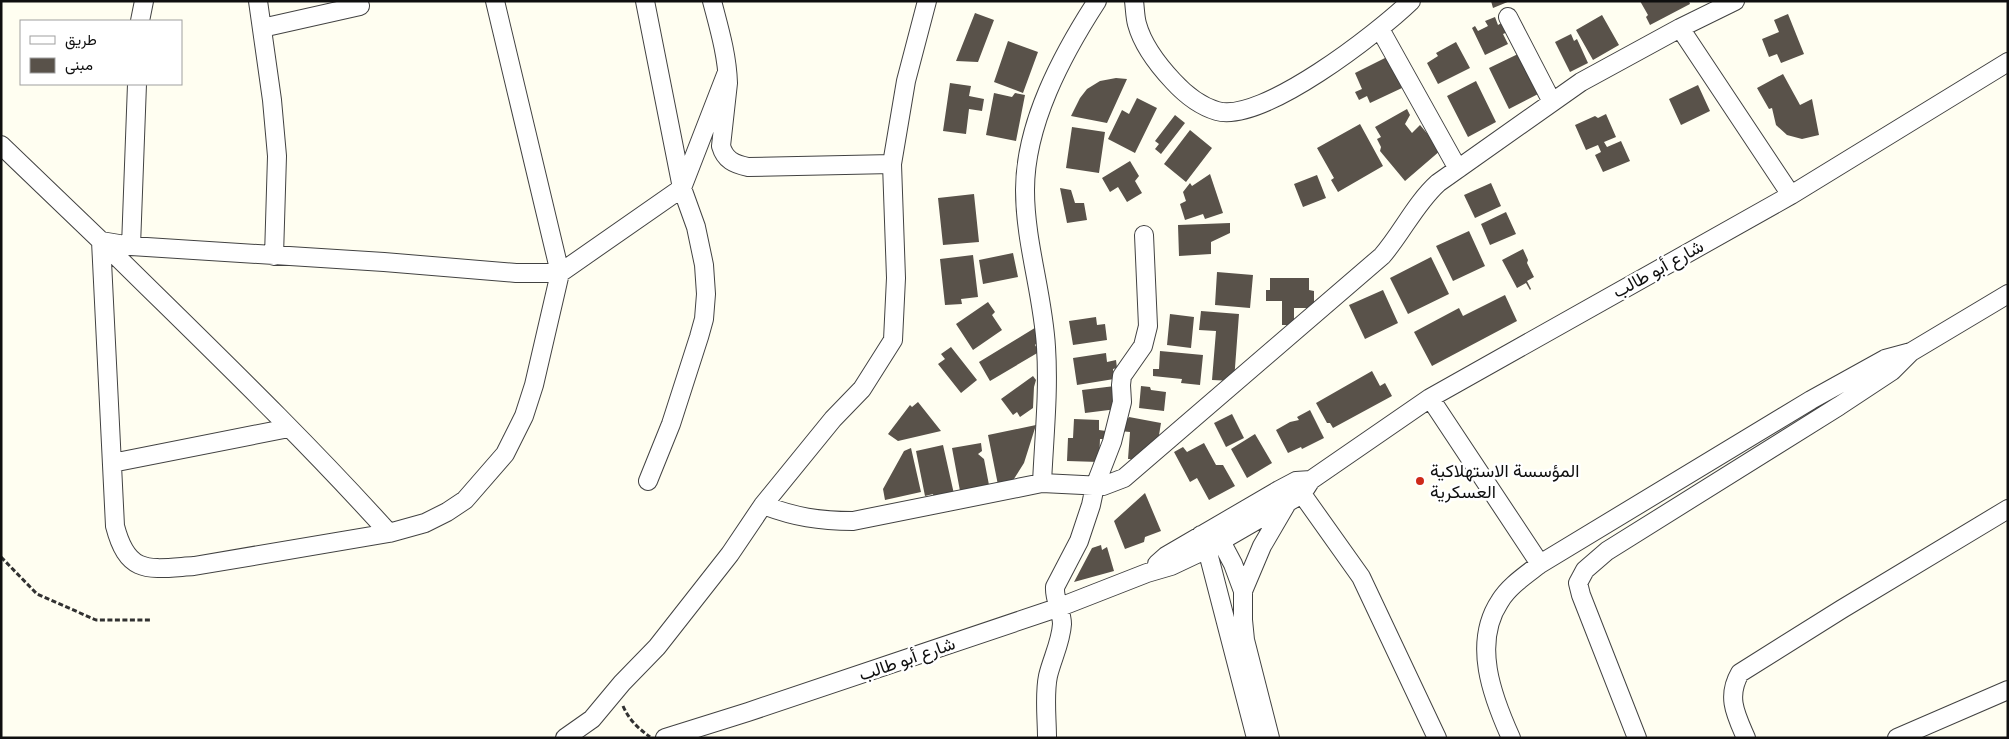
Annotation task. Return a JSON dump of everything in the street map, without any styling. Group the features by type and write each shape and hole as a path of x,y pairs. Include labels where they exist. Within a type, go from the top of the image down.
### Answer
{"street":[{"path":"140,20 144,1"},
{"path":"258,1 272,100 277,156 274,256"},
{"path":"101,241 115,526 120,543 132,562 162,568 194,566 389,533 425,522 453,508 465,500 505,454 524,416 534,385 560,273 495,1"},
{"path":"645,1 682,188 696,227 704,265 706,294 704,319 671,424 648,481"},
{"path":"712,1 723,42 728,72 720,146 724,156 730,161 748,167 892,164"},
{"path":"565,738 592,719 622,683 657,647 730,554 763,505 833,419 862,389 892,340 896,278 892,164 906,80 927,1"},
{"path":"1042,483 1047,396 1046,347 1041,303 1032,258 1025,190 1027,166 1034,134 1050,87 1072,39 1097,1"},
{"path":"1134,1 1137,24 1156,64 1186,94 1217,111 1242,111 1268,101 1313,76 1380,29 1411,1"},
{"path":"763,505 804,518 825,521 853,521 1042,483 1103,486 1124,478 1382,256 1431,190 1458,168 1552,102 1610,65 1735,1"},
{"path":"262,28 360,6"},
{"path":"1508,17 1552,102"},
{"path":"1680,28 1791,195"},
{"path":"1380,29 1458,168"},
{"name":"شارع أبو طالب","path":"665,738 1060,607 1147,572 1166,556 1286,504 1430,398 1791,195 2008,62"},
{"path":"101,241 131,246 274,256 508,272 560,273 682,188 728,72"},
{"path":"131,246 137,85"},
{"path":"1,146 101,241 290,428 353,492 389,533"},
{"path":"1047,738 1047,679 1052,657 1061,635 1062,623 1055,587 1079,541 1091,505 1095,486 1117,423 1122,402 1122,376 1143,346 1148,326 1144,234"},
{"path":"1636,738 1580,595 1578,583 1585,570 1607,551 1840,406 1892,371 1912,352 2008,294"},
{"path":"1512,738 1499,711 1489,674 1486,650 1489,623 1500,600 1521,579 1540,564 1811,400 1885,359 1912,352"},
{"path":"1430,398 1540,564"},
{"path":"112,463 290,428"},
{"name":"شارع أبو طالب","path":"1211,538 1296,481 1307,487"},
{"path":"1307,487 1361,577 1437,738"},
{"path":"1243,591 1262,546 1286,504"},
{"path":"1746,738 1732,703 1735,682 1740,673 2008,509"},
{"path":"1211,538 1233,564 1243,591 1245,640 1270,738"},
{"path":"1211,538 1256,738"},
{"path":"1897,738 2008,690"}],"path":[{"path":"1,557 37,594 96,620 152,620"},
{"path":"622,683 623,705 627,715 637,727 651,738"}],"building":[{"path":"1491,1 1510,1 1493,8"},
{"path":"1640,1 1689,1 1690,4 1650,25 1646,17 1648,15"},
{"path":"975,13 994,20 978,62 956,61"},
{"path":"1788,14 1804,54 1781,63 1777,54 1769,57 1762,39 1779,32 1774,20"},
{"path":"1602,15 1619,45 1593,60 1576,30"},
{"path":"1495,17 1498,25 1505,21 1510,31 1503,34 1508,44 1485,55 1472,28 1475,26 1478,31 1488,26 1485,21"},
{"path":"1571,34 1574,41 1577,39 1588,63 1570,72 1555,42"},
{"path":"1008,41 1038,52 1023,93 994,82"},
{"path":"1456,42 1470,68 1438,84 1427,63 1438,56 1436,53"},
{"path":"1518,54 1540,93 1509,109 1489,68"},
{"path":"1387,57 1402,88 1370,103 1367,96 1359,100 1355,92 1362,89 1355,73"},
{"path":"1783,74 1800,105 1812,99 1819,135 1802,139 1787,135 1776,125 1772,108 1769,109 1757,88"},
{"path":"1116,78 1127,79 1107,123 1071,116 1087,89 1100,81"},
{"path":"1476,81 1496,122 1468,137 1447,96"},
{"path":"950,83 971,86 969,96 984,99 982,111 969,109 966,134 943,131"},
{"path":"1698,85 1710,111 1681,125 1669,99"},
{"path":"994,93 1012,97 1015,93 1025,95 1016,141 986,135"},
{"path":"1137,98 1157,108 1135,153 1108,139 1122,110 1129,114"},
{"path":"1407,109 1410,115 1405,124 1412,133 1420,125 1441,150 1405,181 1380,151 1381,147 1377,139 1381,137 1375,127"},
{"path":"1606,114 1616,137 1604,142 1607,147 1621,141 1630,161 1603,172 1595,155 1601,152 1598,145 1586,150 1575,125 1595,116 1598,118"},
{"path":"1175,115 1185,123 1161,154 1155,149 1159,144 1155,141"},
{"path":"1360,124 1383,166 1338,192 1331,180 1334,178 1317,148"},
{"path":"1072,127 1105,132 1099,173 1066,168"},
{"path":"1190,130 1212,148 1186,182 1164,164"},
{"path":"1130,161 1139,176 1135,181 1142,193 1127,202 1118,187 1110,192 1102,178"},
{"path":"1210,174 1223,213 1205,219 1203,214 1185,220 1180,204 1186,201 1183,192 1190,183 1192,186"},
{"path":"1317,175 1326,198 1303,207 1294,184"},
{"path":"1491,183 1501,206 1475,218 1464,195"},
{"path":"1060,188 1071,190 1075,203 1084,203 1087,220 1067,223"},
{"path":"974,194 979,242 943,245 938,198"},
{"path":"1506,212 1516,234 1490,245 1481,224"},
{"path":"1230,223 1230,233 1211,242 1211,254 1179,256 1178,225"},
{"path":"1469,231 1485,266 1453,281 1436,246"},
{"path":"1523,249 1534,277 1527,281 1530,290 1526,283 1517,288 1502,260"},
{"path":"1013,253 1018,277 983,284 979,260"},
{"path":"973,255 978,297 961,299 962,304 945,305 940,259"},
{"path":"1431,257 1449,294 1408,314 1390,278"},
{"path":"1217,272 1253,275 1250,308 1215,305"},
{"path":"1270,278 1309,278 1309,290 1314,291 1314,308 1294,308 1294,325 1282,325 1282,301 1266,301 1266,290 1270,290"},
{"path":"1383,290 1398,323 1365,339 1349,305"},
{"path":"1505,295 1517,321 1432,366 1414,332 1459,308 1463,316"},
{"path":"988,302 995,312 992,315 1002,330 973,350 956,324"},
{"path":"1201,311 1239,314 1234,381 1212,380 1216,331 1199,330"},
{"path":"1170,314 1194,317 1191,348 1167,345"},
{"path":"1096,317 1097,325 1105,324 1107,340 1073,345 1069,321"},
{"path":"1038,326 1040,339 1035,345 1039,352 990,381 979,362"},
{"path":"951,347 977,380 961,393 938,364 945,359 941,354"},
{"path":"1160,351 1203,355 1200,385 1181,383 1182,379 1153,376 1153,369 1159,369"},
{"path":"1106,353 1107,362 1116,360 1117,368 1113,369 1114,379 1077,385 1073,358"},
{"path":"1372,371 1380,386 1385,383 1392,396 1333,428 1330,423 1327,423 1316,403"},
{"path":"1033,376 1036,380 1033,408 1020,417 1017,412 1013,415 1001,399"},
{"path":"1115,386 1117,409 1085,413 1082,390"},
{"path":"1141,386 1150,387 1151,390 1166,392 1164,411 1139,408"},
{"path":"918,402 941,431 898,441 888,434 910,405 912,407"},
{"path":"1310,410 1324,438 1302,449 1301,447 1288,453 1276,430 1290,422 1299,420 1297,417"},
{"path":"1232,414 1244,438 1226,447 1214,423"},
{"path":"1129,417 1161,423 1157,447 1140,459 1128,459 1130,432 1120,431"},
{"path":"1074,419 1099,420 1099,430 1106,431 1106,439 1100,439 1099,462 1067,461 1068,438 1073,438"},
{"path":"1036,425 1024,463 1012,482 998,485 988,435"},
{"path":"1255,434 1272,463 1247,478 1231,449"},
{"path":"981,443 982,451 978,454 984,459 989,485 960,491 952,448"},
{"path":"1204,443 1216,465 1223,465 1235,486 1209,500 1197,478 1190,482 1174,452 1183,447 1187,452"},
{"path":"943,445 954,494 934,499 933,494 925,496 916,451"},
{"path":"911,448 921,492 885,500 883,489 904,451"},
{"path":"1145,493 1161,531 1145,537 1144,542 1125,549 1114,521"},
{"path":"1101,545 1102,550 1107,547 1114,571 1074,582 1092,548"}],"place":[{"name":"المؤسسة الاستهلاكية العسكرية","path":"1420,481"}]}
